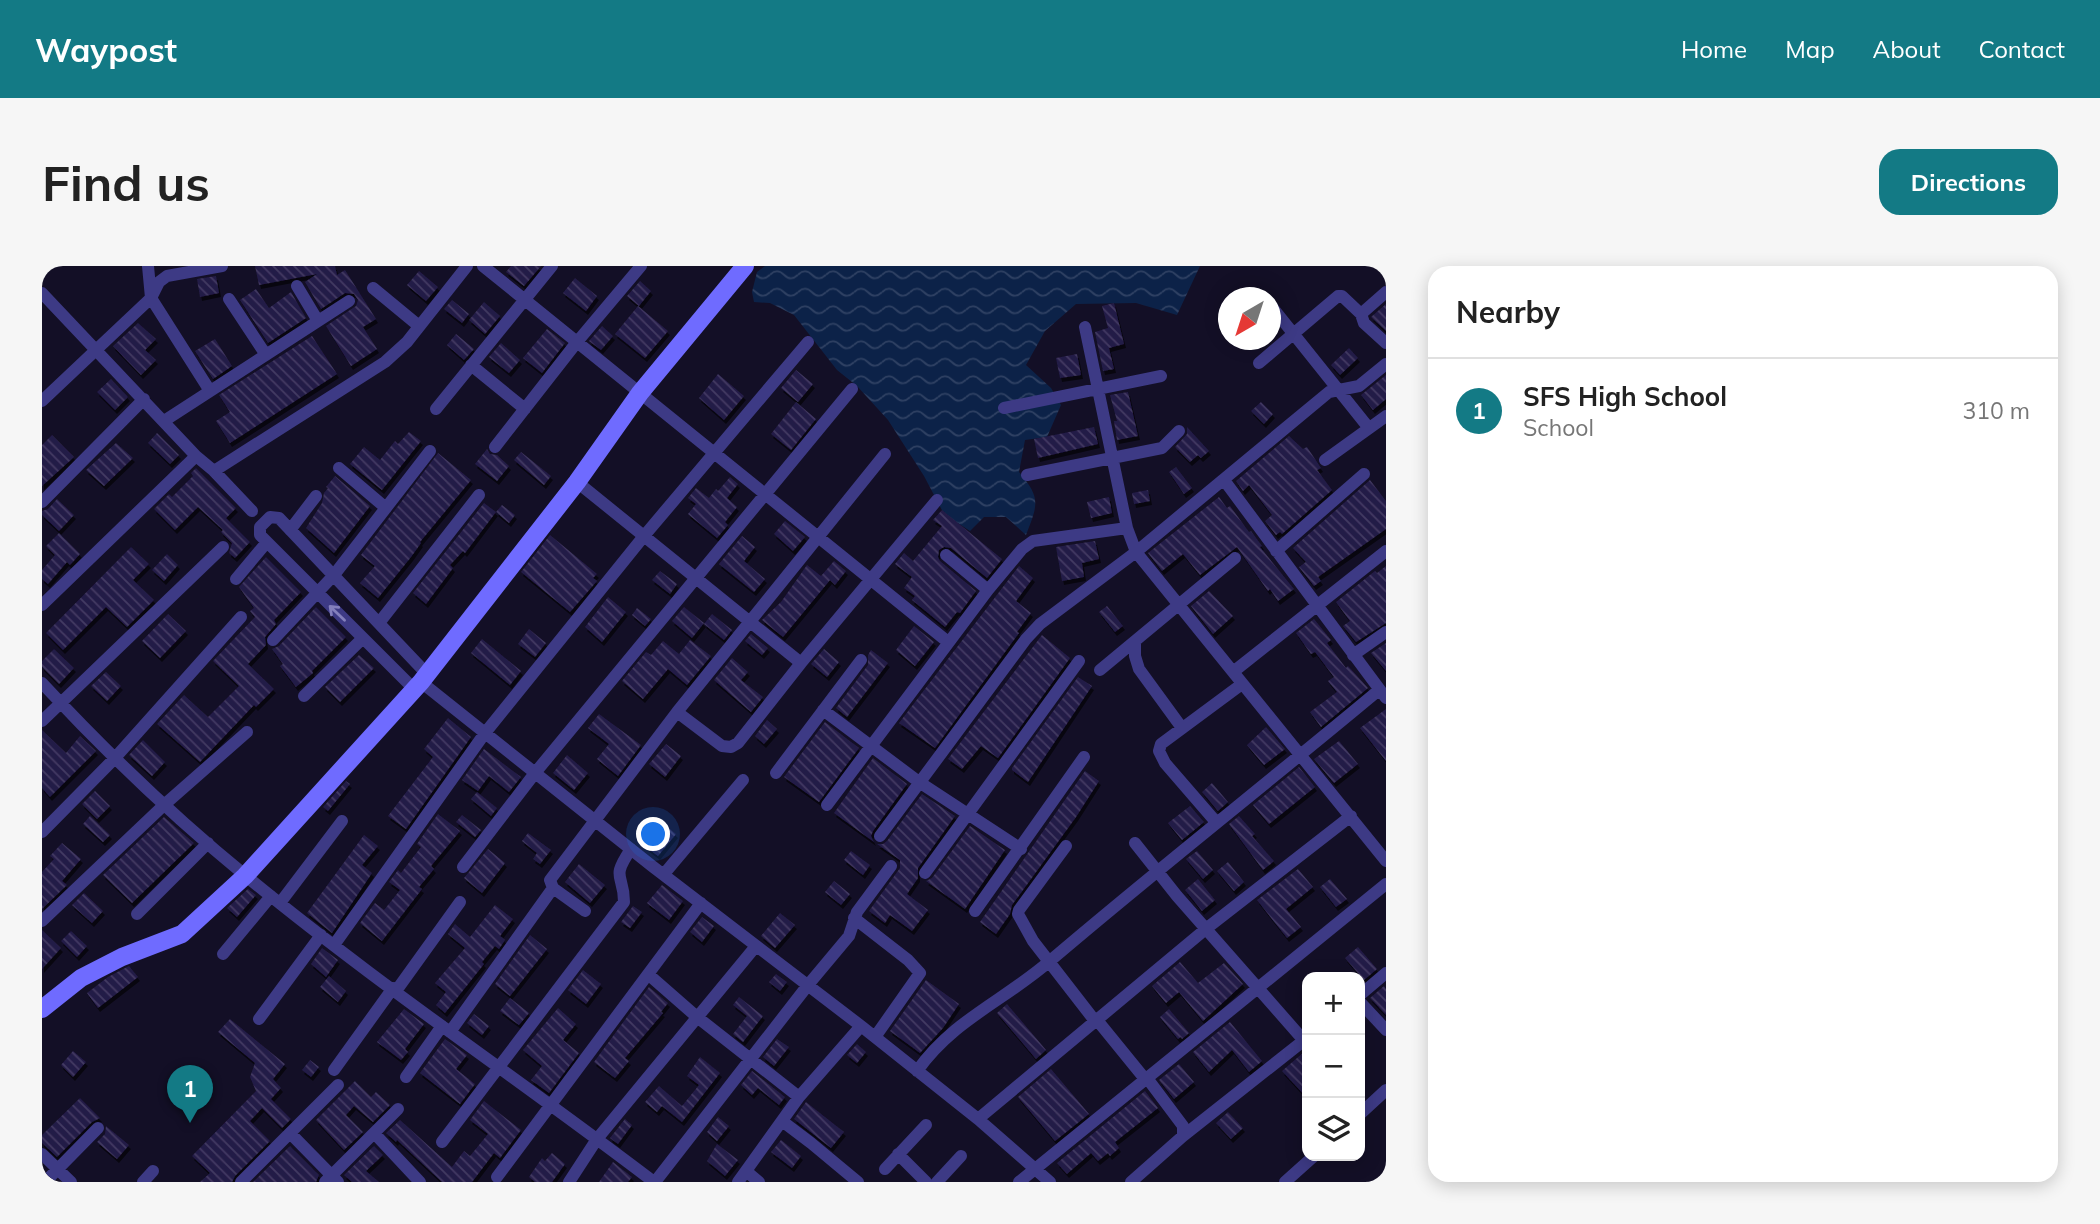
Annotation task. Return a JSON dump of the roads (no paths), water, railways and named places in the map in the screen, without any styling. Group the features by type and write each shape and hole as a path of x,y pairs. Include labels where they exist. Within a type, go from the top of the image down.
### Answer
{"street":[{"path":"148,266 151,298 210,391"},
{"path":"42,401 151,298 159,282 167,276 222,266"},
{"path":"214,471 385,362 407,342 467,266"},
{"path":"483,266 948,642"},
{"path":"436,409 552,266"},
{"path":"495,447 641,266"},
{"path":"42,1009 81,978 122,957 182,934 245,876 420,682 503,579 639,393 745,266"},
{"path":"297,286 318,321"},
{"path":"373,288 419,326"},
{"path":"1361,314 1386,292"},
{"path":"1259,363 1338,296 1342,296 1361,314 1364,323 1386,343"},
{"path":"229,299 266,355"},
{"path":"44,300 97,350 196,456 252,511"},
{"path":"164,421 349,301"},
{"path":"1281,318 1368,427"},
{"path":"1085,327 1127,528 1136,552 1386,861"},
{"path":"334,945 485,733 644,536 808,342"},
{"path":"880,835 1040,624 1136,552 1329,392 1359,386 1386,364"},
{"path":"471,365 525,409"},
{"path":"1004,408 1161,376"},
{"path":"463,867 535,773 852,389"},
{"path":"42,502 145,399"},
{"path":"1325,460 1386,416"},
{"path":"1027,475 1162,448 1179,431"},
{"path":"273,640 334,575 430,451"},
{"path":"585,911 553,888 550,880 677,712 885,454"},
{"path":"42,605 196,456"},
{"path":"339,468 386,508"},
{"path":"1276,551 1364,474"},
{"path":"917,1071 933,1049 953,1031 1050,962 1156,870 1382,694 1224,480"},
{"path":"577,481 801,663"},
{"path":"379,623 479,495"},
{"path":"289,530 316,496"},
{"path":"677,712 722,746 731,747 738,743 937,500"},
{"path":"420,682 410,656 279,518 270,517 259,531 267,542 397,672 420,682 861,1026 978,1119 1050,1182"},
{"path":"827,805 948,642 1022,550 1033,541 1127,528"},
{"path":"236,579 267,542"},
{"path":"42,721 223,547"},
{"path":"1233,672 1386,551"},
{"path":"946,555 988,590"},
{"path":"1100,670 1235,558"},
{"path":"42,832 114,759 241,617"},
{"path":"1353,655 1386,632"},
{"path":"304,696 363,638"},
{"path":"1135,640 1135,656 1139,669 1182,728"},
{"path":"397,672 410,656"},
{"path":"776,773 861,660"},
{"path":"925,873 1079,661"},
{"path":"42,683 114,759 245,876 654,1182 849,936 854,918 891,866"},
{"path":"1216,822 1159,751 1161,744 1242,684"},
{"path":"823,710 919,782 1021,849"},
{"path":"42,921 164,805 247,732"},
{"path":"975,911 1084,757"},
{"path":"664,874 743,780"},
{"path":"978,1119 1207,928 1351,816"},
{"path":"223,954 342,821"},
{"path":"137,914 208,843"},
{"path":"1135,843 1302,1036"},
{"path":"1066,846 1018,915 1027,932 1096,1021 1183,1126 1183,1136"},
{"path":"442,1142 624,902 624,891 618,874 621,863 631,849"},
{"path":"1019,1182 1386,884"},
{"path":"406,1077 446,1029 553,888"},
{"path":"334,1070 460,902"},
{"path":"497,1177 701,903"},
{"path":"854,918 908,960 920,973 874,1037"},
{"path":"258,1019 321,935"},
{"path":"569,1182 597,1139 757,946"},
{"path":"1365,991 1386,973"},
{"path":"649,975 697,1017 799,1097"},
{"path":"1365,1007 1386,1030"},
{"path":"759,1182 742,1177 799,1097 861,1026"},
{"path":"1131,1182 1183,1136 1302,1044"},
{"path":"241,1182 338,1085"},
{"path":"1365,1107 1386,1090"},
{"path":"290,1133 332,1180 398,1109"},
{"path":"782,1121 858,1182"},
{"path":"885,1169 926,1125"},
{"path":"45,1182 98,1128"},
{"path":"374,1133 420,1182"},
{"path":"42,1154 71,1182"},
{"path":"898,1154 926,1182"},
{"path":"937,1182 961,1156"},
{"path":"1285,1182 1308,1161"},
{"path":"143,1182 153,1171"}],"water":[{"path":"765,266 1200,266 1177,315 1136,303 1076,304 1045,331 1026,365 1051,388 1061,405 1047,437 1025,440 1019,472 1031,488 1035,502 1026,535 1006,517 984,517 970,531 944,514 924,476 888,420 857,386 837,370 794,315 770,303 754,302 752,292 757,272"}],"place":[{"name":"SFS High School","path":"190,1123"}]}
